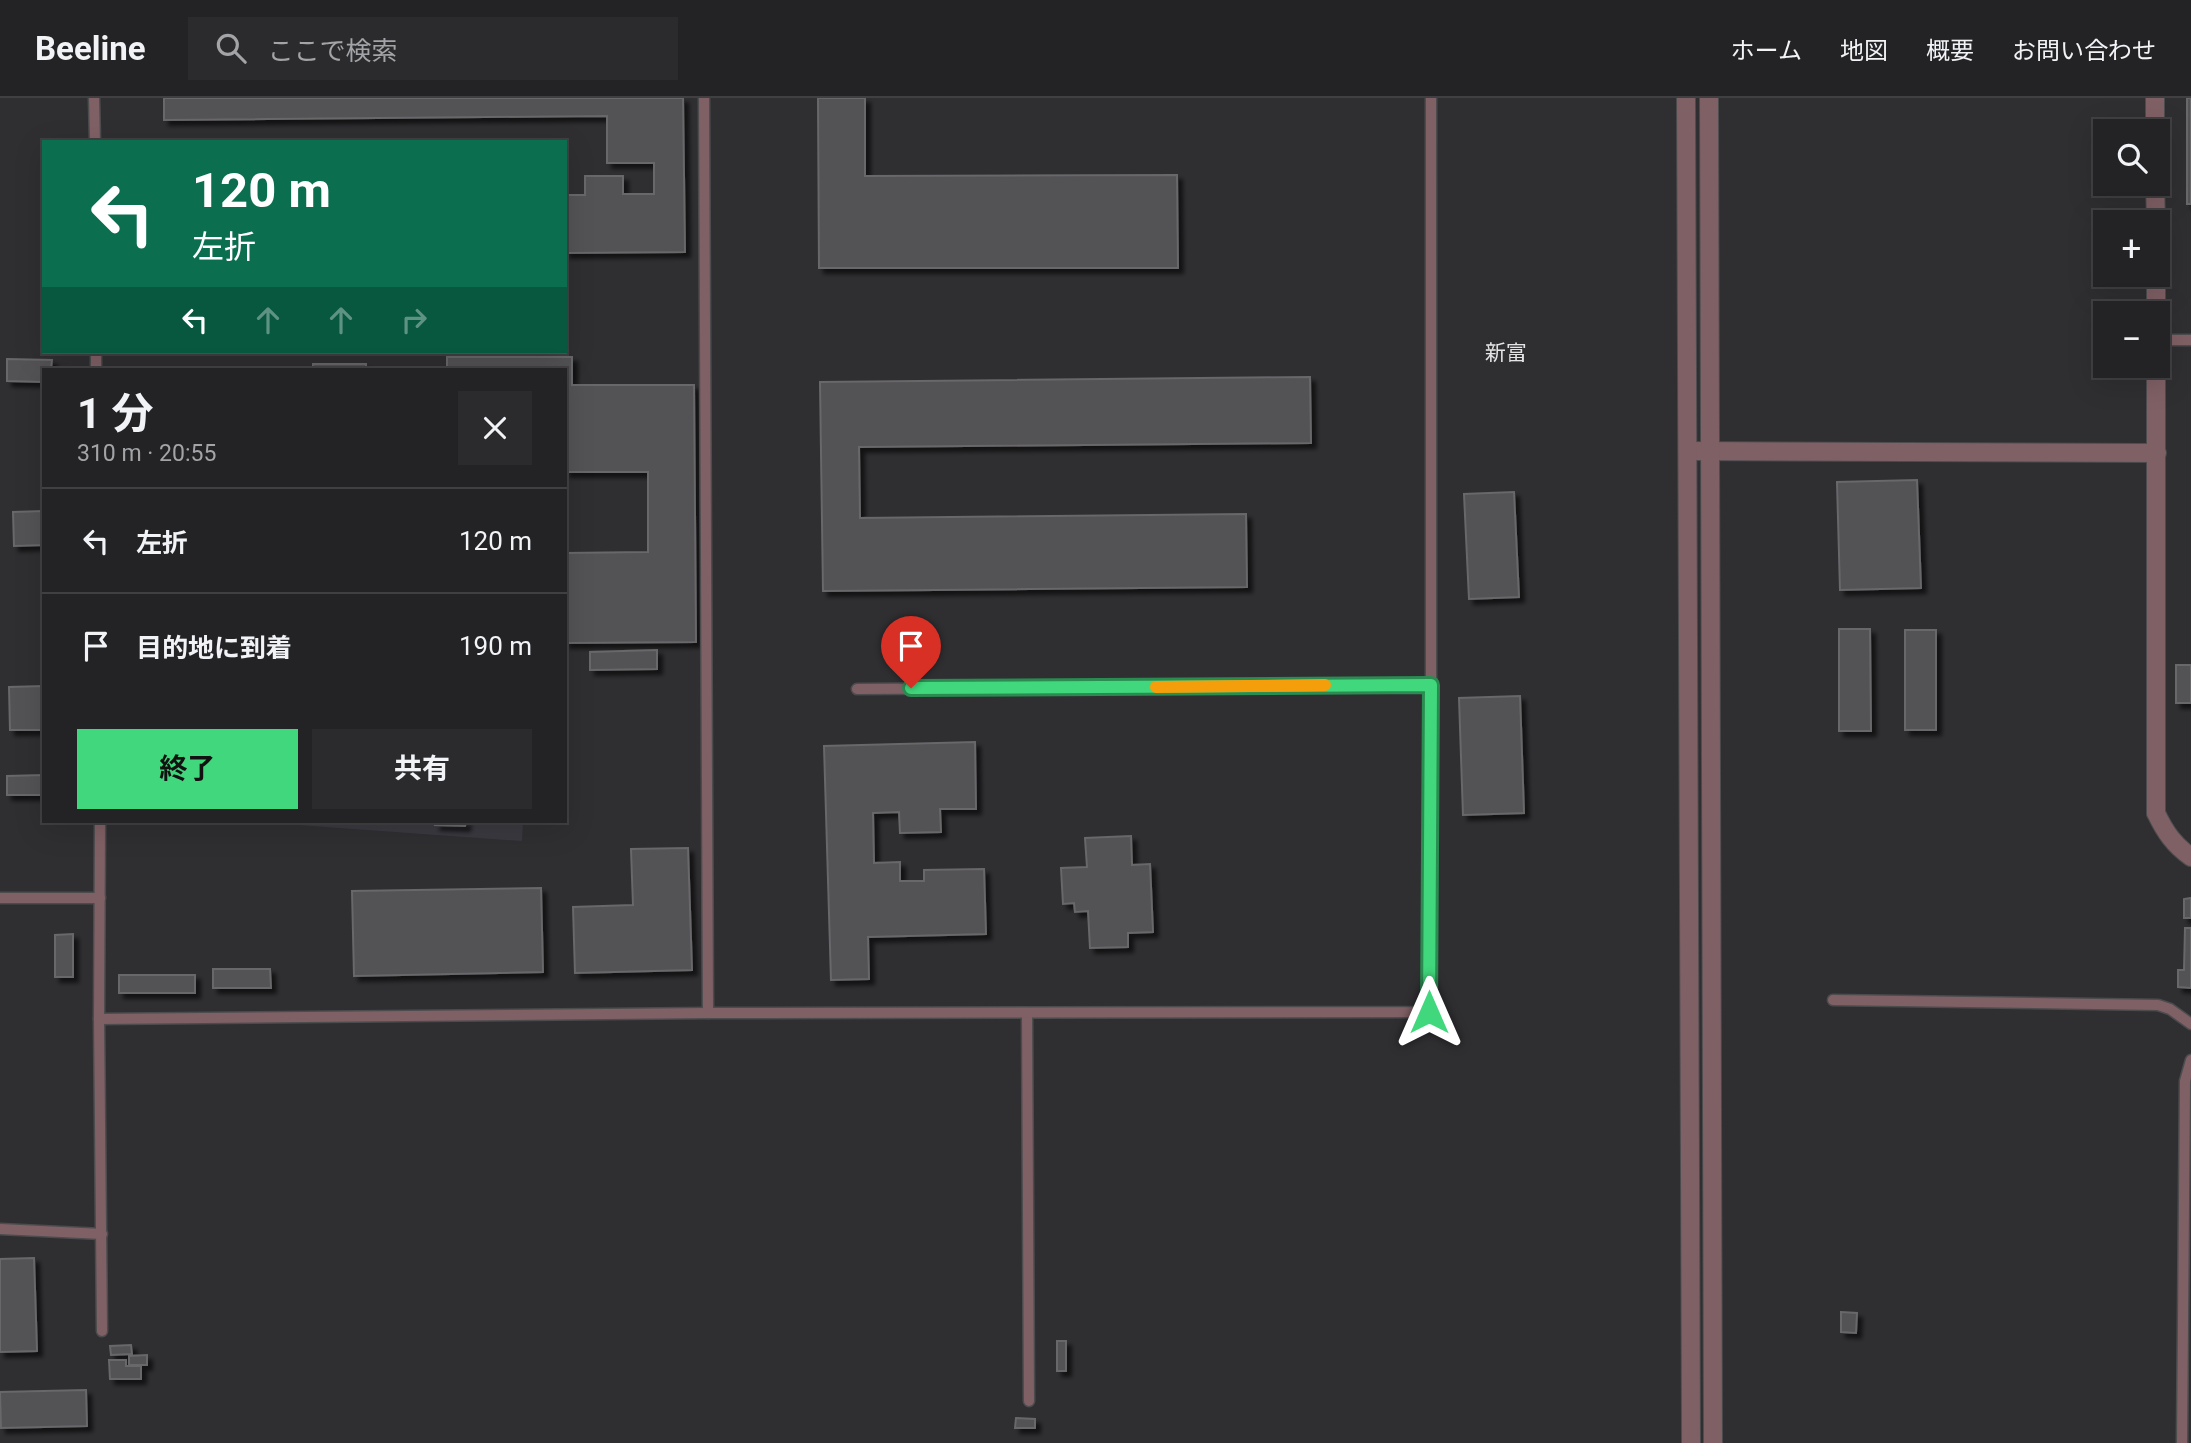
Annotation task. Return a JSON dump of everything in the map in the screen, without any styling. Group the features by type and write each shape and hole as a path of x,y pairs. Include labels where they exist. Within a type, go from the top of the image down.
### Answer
{"street":[{"path":"1686,98 1691,1443"},
{"path":"1709,98 1713,1443"},
{"path":"2155,98 2155,119"},
{"path":"2156,378 2157,813 2165,832 2191,857"},
{"path":"1688,452 2157,453"}],"lane":[{"path":"94,98 95,140"},
{"path":"704,98 708,1013"},
{"path":"99,1019 708,1013 1429,1012 1431,98"},
{"path":"2170,340 2191,340"},
{"path":"857,689 1431,685"},
{"path":"100,823 102,1331"},
{"path":"0,898 100,898"},
{"path":"1833,1000 2158,1005 2170,1009 2191,1024"},
{"path":"1027,1013 1029,1401"},
{"path":"2182,1443 2185,1081 2191,1060"},
{"path":"0,1228 102,1234"}],"shaded area":[{"path":"298,823 523,823 522,841"}],"building":[{"path":"164,98 683,98 685,252 567,253 567,195 585,195 585,176 623,176 623,194 654,194 654,163 607,163 607,116 164,120"},
{"path":"818,98 865,98 865,176 1177,175 1178,268 819,268"},
{"path":"2187,98 2191,98 2191,204 2187,204"},
{"path":"447,357 572,357 572,385 694,385 696,642 567,643 567,553 648,552 648,472 567,472 567,368 447,368"},
{"path":"7,359 52,360 51,368 42,368 42,382 7,381"},
{"path":"313,364 366,364 366,368 313,368"},
{"path":"1310,377 1311,443 859,447 860,518 1246,514 1247,587 823,591 820,382"},
{"path":"1917,480 1921,588 1840,590 1837,482"},
{"path":"1514,492 1519,597 1469,599 1464,494"},
{"path":"42,511 42,545 14,546 13,512"},
{"path":"1839,629 1870,629 1871,731 1839,731"},
{"path":"1905,630 1936,630 1936,730 1905,730"},
{"path":"657,650 657,669 590,670 590,652"},
{"path":"2176,665 2191,665 2191,703 2176,703"},
{"path":"42,686 42,730 10,730 9,687"},
{"path":"1520,696 1524,813 1463,815 1459,698"},
{"path":"975,742 976,809 940,809 941,832 900,833 899,812 873,813 874,863 900,862 900,881 924,881 924,870 984,869 986,934 868,937 869,979 831,980 824,746"},
{"path":"42,775 42,795 7,795 7,776"},
{"path":"436,823 466,823 465,826"},
{"path":"1131,836 1132,865 1150,864 1153,932 1128,933 1128,947 1090,948 1088,911 1075,912 1074,903 1063,904 1061,868 1087,867 1085,838"},
{"path":"688,848 692,970 575,973 573,907 633,905 631,849"},
{"path":"541,888 543,972 354,976 352,891"},
{"path":"2191,898 2191,918 2184,918 2184,899"},
{"path":"2185,928 2191,928 2191,988 2178,987 2178,970 2184,970"},
{"path":"73,934 73,977 55,977 55,935"},
{"path":"213,969 270,969 271,988 213,988"},
{"path":"119,975 195,975 195,993 119,993"},
{"path":"34,1258 37,1351 0,1352 0,1259"},
{"path":"1841,1312 1857,1313 1856,1333 1841,1332"},
{"path":"1057,1341 1066,1341 1066,1371 1057,1371"},
{"path":"131,1345 132,1354 111,1355 110,1346"},
{"path":"147,1355 147,1365 129,1365 129,1356"},
{"path":"109,1360 126,1360 126,1366 141,1366 141,1379 110,1379"},
{"path":"86,1390 87,1426 1,1428 0,1392"},
{"path":"1016,1418 1035,1419 1035,1428 1015,1428"}],"slow traffic":[{"path":"1156,687 1325,685"}],"district":[{"name":"新富","path":"1506,353"}],"route":[{"path":"911,688 1431,685 1429,1012"}]}
